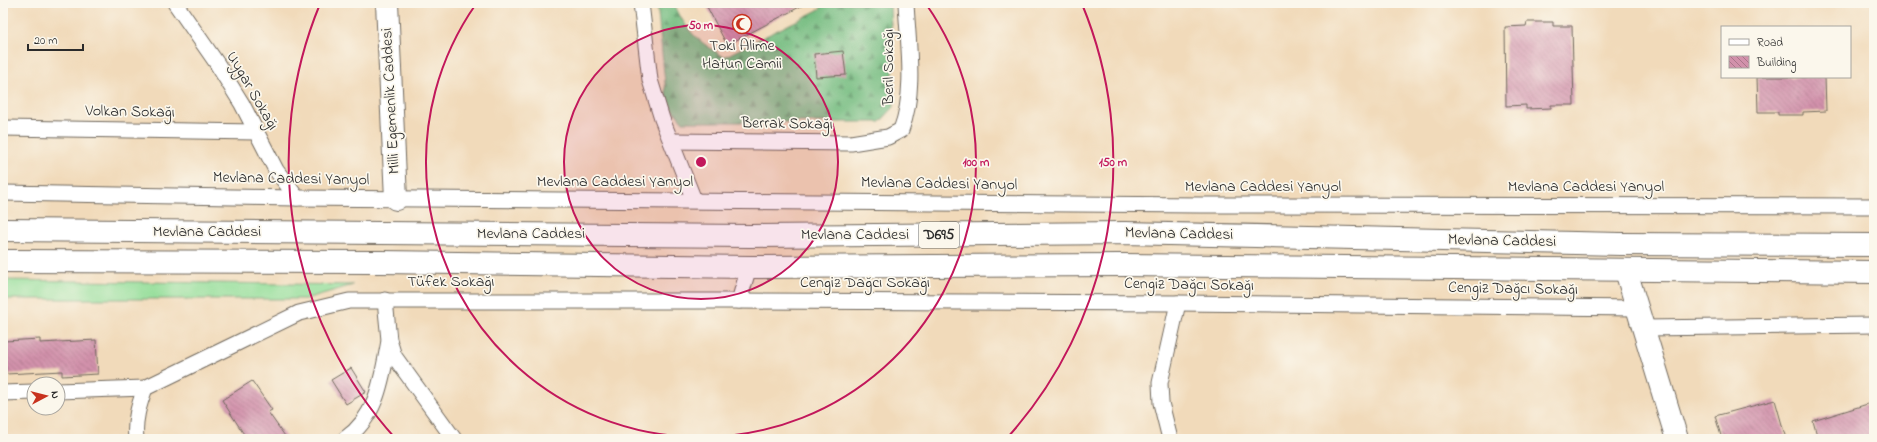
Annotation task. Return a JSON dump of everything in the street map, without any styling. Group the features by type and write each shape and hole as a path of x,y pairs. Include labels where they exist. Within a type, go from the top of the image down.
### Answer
{"main road":[{"name":"Milli Egemenlik Caddesi","path":"387,3 396,199"},
{"name":"Mevlana Caddesi","path":"3,230 751,236 1125,233 1620,244 1874,245"},
{"name":"Mevlana Caddesi","path":"3,261 381,262 749,267 1130,266 1874,272"},
{"path":"1626,270 1677,439"}],"street":[{"name":"Uygar Sokağı","path":"175,3 216,62 242,104 276,170 297,198"},
{"path":"641,3 650,80 670,141 694,200"},
{"name":"Beril Sokağı","path":"901,130 907,115 910,99 906,3"},
{"name":"Volkan Sokağı","path":"3,128 256,132"},
{"name":"Berrak Sokağı","path":"670,141 851,143 888,137 901,130"},
{"name":"Mevlana Caddesi Yanyol","path":"3,193 396,199 694,200 1200,205 1874,206"},
{"path":"739,301 749,267"},
{"path":"385,300 389,340 394,356 454,439"},
{"name":"Tüfek Sokağı","path":"145,388 300,313 349,301 739,301"},
{"name":"Cengiz Dağcı Sokağı","path":"739,301 1178,303 1874,325"},
{"path":"1170,439 1161,404 1160,383 1178,303"},
{"path":"346,439 366,419 375,402 389,340"},
{"path":"66,391 145,388 138,407 135,426 136,439"},
{"path":"3,393 26,392"}],"green space":[{"path":"657,3 674,3 688,29 700,41 724,57 820,9 824,3 890,3 894,107 880,122 683,122 667,103"},
{"path":"3,280 353,285 305,299 3,299"}],"building":[{"name":"Toki Alime Hatun Camii","path":"705,3 807,3 727,45"},
{"path":"1527,22 1553,22 1553,26 1572,26 1574,105 1551,105 1551,108 1526,109 1526,105 1506,106 1505,27 1526,26"},
{"path":"843,51 846,75 816,77 814,54"},
{"path":"1757,78 1825,78 1826,111 1803,112 1803,115 1778,115 1778,112 1758,112"},
{"path":"40,339 40,343 96,340 98,374 62,376 62,371 6,374 4,341"},
{"path":"351,368 366,392 346,404 331,380"},
{"path":"252,381 272,410 268,412 287,439 247,439 222,400"},
{"path":"1775,400 1786,439 1722,439 1715,416"},
{"path":"1874,402 1874,439 1818,439 1813,421"}],"place":[{"name":"Toki Alime Hatun Camii","path":"742,24"}]}
